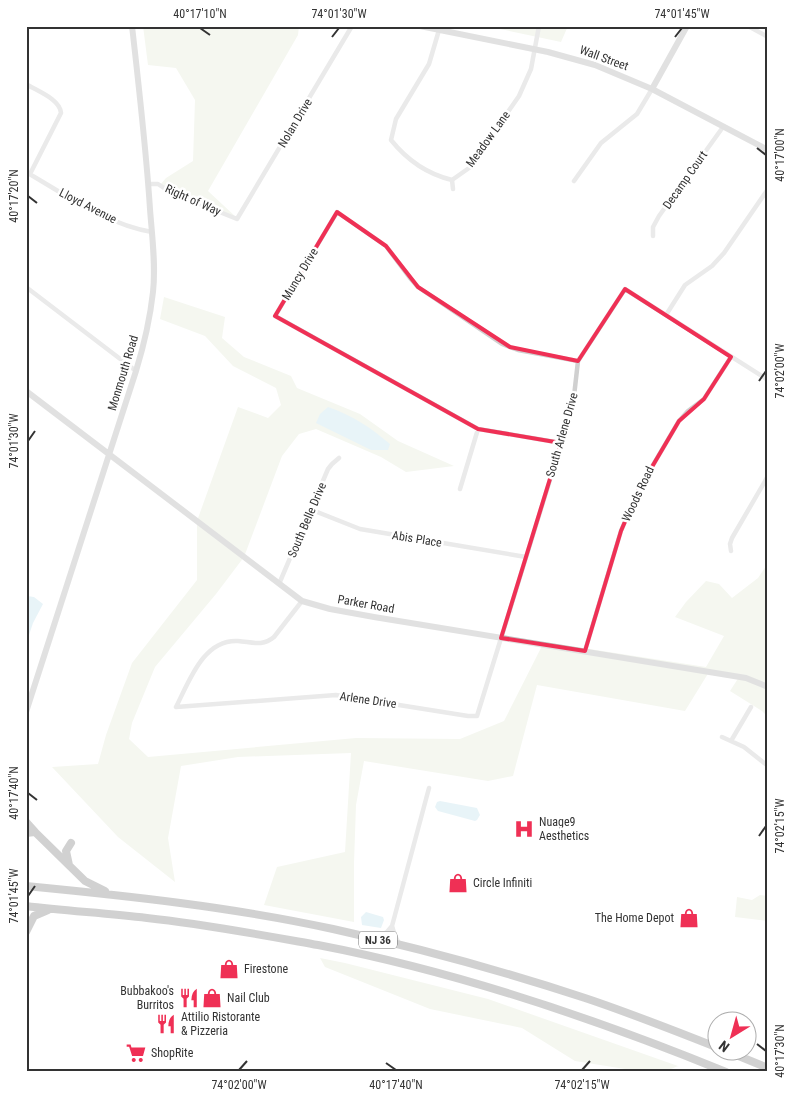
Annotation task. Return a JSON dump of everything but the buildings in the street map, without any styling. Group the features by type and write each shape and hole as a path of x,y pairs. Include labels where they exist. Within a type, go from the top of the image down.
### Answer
{"highway":[{"path":"26,822 84,881 112,894"},
{"path":"26,833 35,832"},
{"path":"70,867 66,851 71,844"},
{"name":"NJ 36","path":"26,886 112,894 242,912 332,929 506,973 586,998 706,1044"},
{"name":"NJ 36","path":"26,906 145,917 320,946 373,957 541,1003 726,1072"},
{"path":"26,932 34,916 53,909"},
{"path":"748,1060 768,1068"}],"street":[{"name":"Monmouth Road","path":"26,712 136,371 146,334 153,291 154,273 149,184 132,26"},
{"name":"Nolan Drive","path":"237,219 352,26"},
{"name":"Wall Street","path":"420,26 535,50 595,65 652,89 768,150"},
{"name":"Meadow Lane","path":"452,180 469,168 519,96 529,76 540,26"},
{"path":"574,181 602,143 637,114 687,26"},
{"path":"748,26 768,37"},
{"path":"391,140 396,119 431,58 439,30"},
{"path":"26,84 57,103 61,108 61,113 28,174"},
{"name":"Decamp Court","path":"652,236 652,230 660,216 723,127"},
{"path":"384,141 391,140"},
{"path":"391,140 403,155 428,172 437,177 452,180 453,189"},
{"name":"Lloyd Avenue","path":"28,174 95,211 133,228 152,232"},
{"name":"Right of Way","path":"149,184 158,184 170,192 237,219"},
{"path":"666,315 685,285 712,266 724,253 768,189"},
{"path":"336,206 337,212 386,246 418,287 502,344 518,350 578,361"},
{"name":"Muncy Drive","path":"275,316 337,212"},
{"path":"623,282 625,289 768,380"},
{"path":"26,287 136,371"},
{"name":"South Arlene Drive","path":"501,638 572,404 578,361 625,289"},
{"path":"268,318 275,316 478,429 561,443"},
{"name":"Woods Road","path":"585,651 621,531 639,489 679,421 708,394 731,357"},
{"name":"Parker Road","path":"26,391 302,602 330,609 746,678 768,687"},
{"path":"460,489 478,429"},
{"name":"South Belle Drive","path":"279,584 328,470 339,458"},
{"path":"731,551 730,544 732,538 768,476"},
{"name":"Abis Place","path":"312,510 360,530 526,557"},
{"name":"Arlene Drive","path":"302,602 269,642 258,644 233,641 212,649 196,667 176,707 336,696 474,717 478,715 501,638"},
{"path":"731,741 751,707"},
{"path":"722,737 744,747 768,766"},
{"path":"374,939 387,932 392,926 428,788"},
{"path":"392,926 395,936 402,946"}],"highlighted area":[{"path":"337,212 386,246 418,287 510,347 578,361 625,289 731,357 704,399 679,421 639,489 621,531 585,651 501,638 561,443 478,429 275,316"}],"shaded area":[{"path":"143,26 299,26 298,35 208,191 237,218 160,187 166,178 193,161 195,100 176,68 148,65"},
{"path":"486,26 568,26 561,42"},
{"path":"164,297 225,317 222,338 244,357 291,376 297,388 360,414 398,441 454,466 406,472 381,457 316,429 299,434 282,456 244,557 216,594 155,667 132,723 129,739 148,757 356,738 460,739 504,721 544,642 706,667 724,636 675,617 706,581 719,584 732,598 758,578 768,563 768,717 762,711 730,691 739,677 709,672 685,711 537,685 513,776 488,781 364,761 356,805 354,922 264,905 277,867 345,852 351,753 238,757 181,766 168,838 175,882 118,837 52,767 98,764 106,735 132,663 197,580 197,521 238,407 268,418 281,405 276,388 233,366 205,336 160,319"},
{"path":"760,895 768,896 768,921 735,917 737,897 752,900"},
{"path":"320,958 488,999 678,1066 664,1072 644,1072 575,1061 522,1028 430,1009 325,967"}],"water":[{"path":"328,407 361,422 390,444 388,450 371,450 316,423 320,414"},
{"path":"27,596 34,597 43,604 33,623 26,644"},
{"path":"437,802 477,808 480,815 475,821 438,811 435,807"},
{"path":"366,912 383,917 384,920 381,928 362,925 361,917"}],"place":[{"name":"Nuage9 Aesthetics","path":"524,829"},
{"name":"Circle Infiniti","path":"458,883"},
{"name":"The Home Depot","path":"689,918"},
{"name":"Firestone","path":"229,969"},
{"name":"Bubbakoo's Burritos","path":"189,998"},
{"name":"Nail Club","path":"212,998"},
{"name":"Attilio Ristorante & Pizzeria","path":"166,1024"},
{"name":"ShopRite","path":"136,1053"}]}
